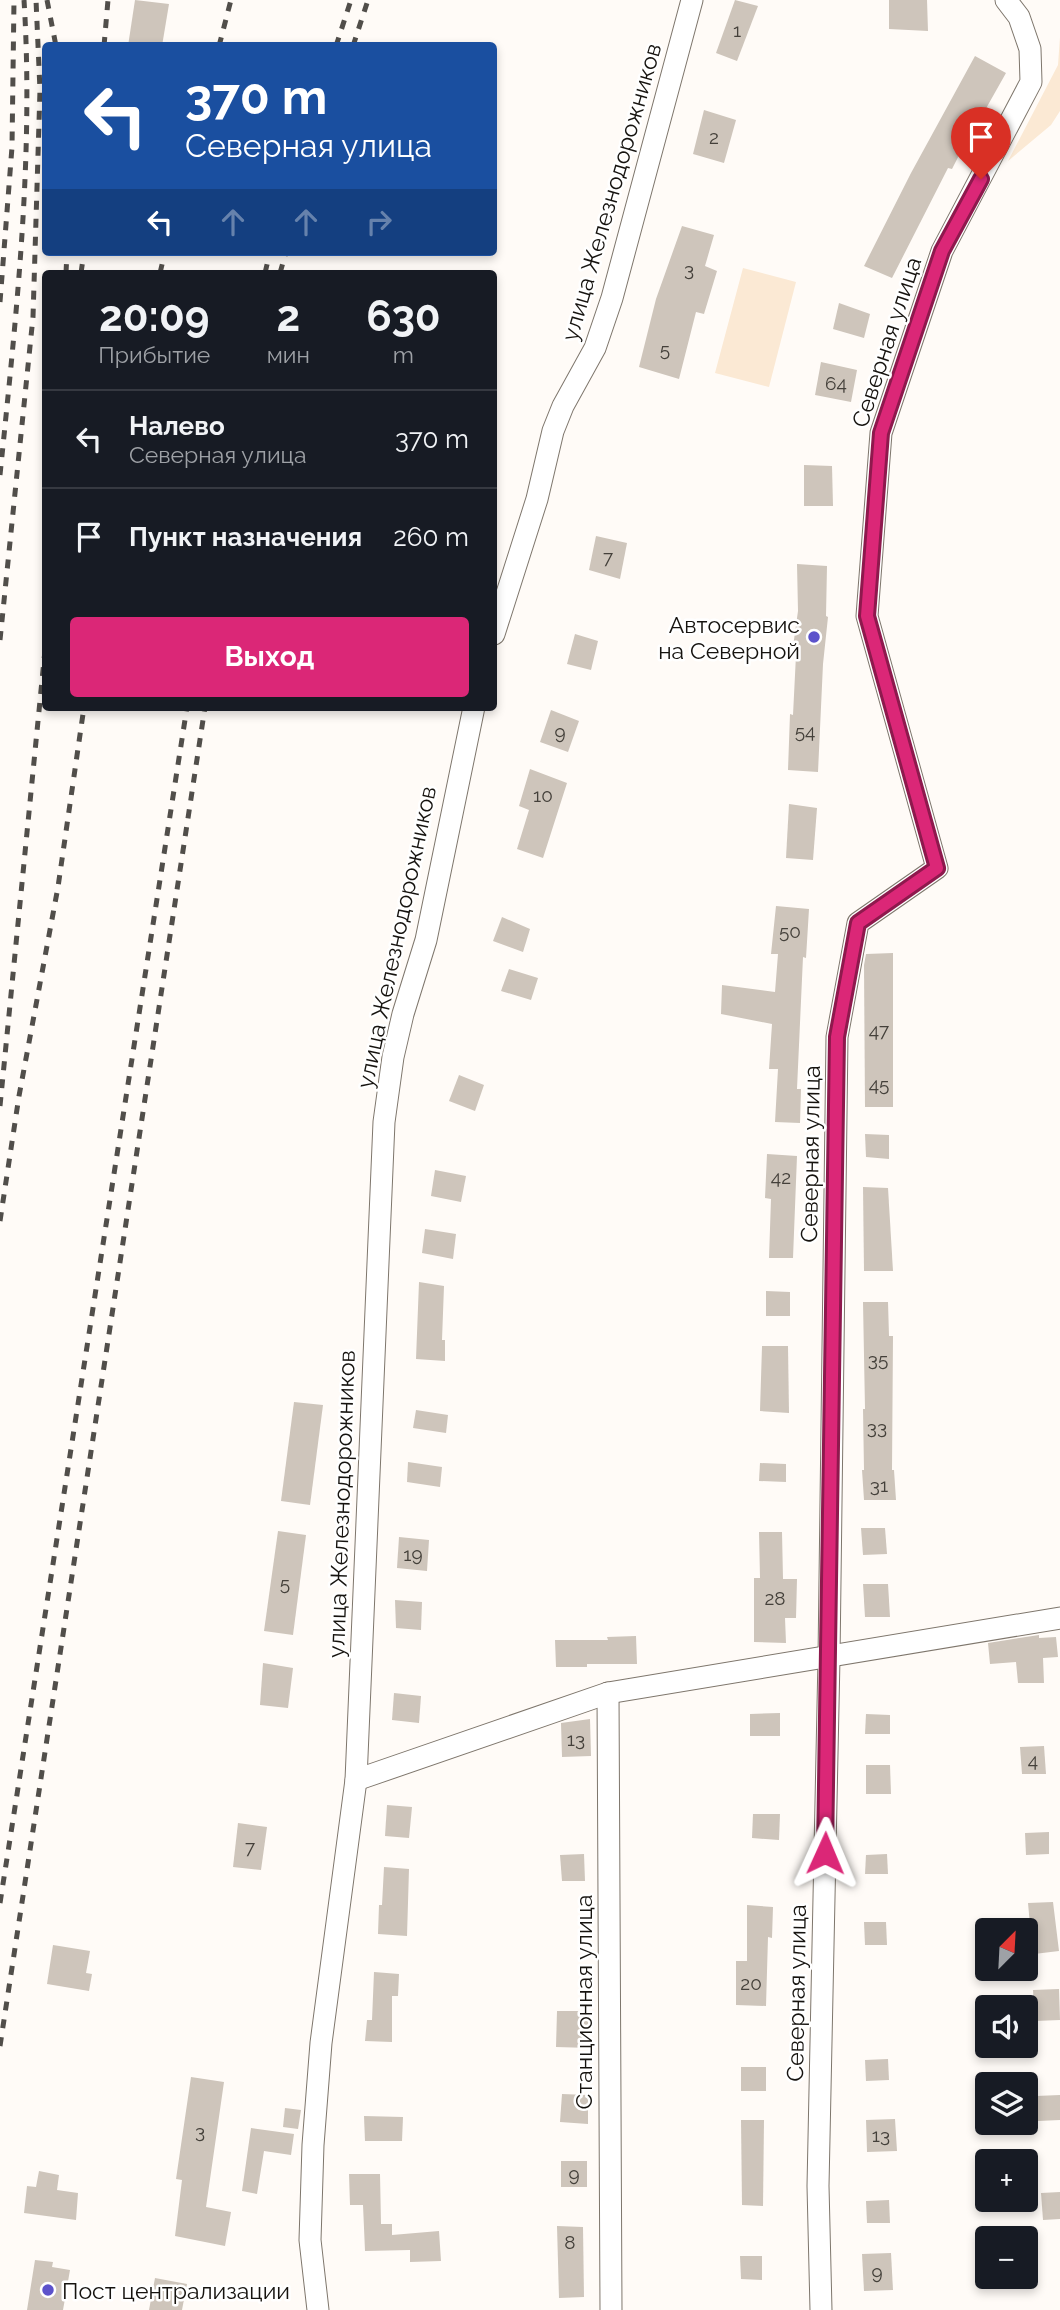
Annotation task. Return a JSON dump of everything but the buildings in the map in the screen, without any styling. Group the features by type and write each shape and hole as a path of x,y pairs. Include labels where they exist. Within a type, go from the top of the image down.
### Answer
{"street":[{"name":"улица Железнодорожников","path":"497,625 537,499 553,431 563,406 587,365 605,321 692,0"},
{"name":"Северная улица","path":"821,2310 818,2172 829,1658 837,1037 858,923 937,868 867,616 881,433 942,251 1031,82 1030,49 1020,18 1006,0"},
{"name":"улица Железнодорожников","path":"318,2310 310,2240 313,2145 321,2043 356,1780 384,1122 398,1035 426,940 473,711"},
{"path":"356,1780 608,1693 1060,1618"},
{"name":"Станционная улица","path":"608,1693 611,2310"}],"shaded area":[{"path":"1060,37 1060,111 1051,125 1008,161 1058,65"},
{"path":"743,268 796,282 769,387 715,373"}],"railway":[{"path":"0,302 12,147 14,0"},
{"path":"0,475 25,179 27,119 24,0"},
{"path":"0,640 33,317 40,90 36,0"},
{"path":"47,0 55,42"},
{"path":"104,42 108,0"},
{"path":"220,42 231,0"},
{"path":"337,42 351,0"},
{"path":"354,42 368,0"},
{"path":"66,270 67,256"},
{"path":"81,270 83,256"},
{"path":"161,270 164,256"},
{"path":"266,270 269,256"},
{"path":"281,270 285,256"},
{"path":"0,1106 42,681"},
{"path":"0,1221 19,1096 58,887 83,711"},
{"path":"0,1903 186,711"},
{"path":"0,2046 204,711"}],"place":[{"name":"Автосервис на Северной","path":"814,637"},
{"name":"Пост централизации","path":"48,2290"}],"route":[{"path":"825,1853 837,1037 858,923 937,868 867,616 881,433 942,251 981,179"}]}
